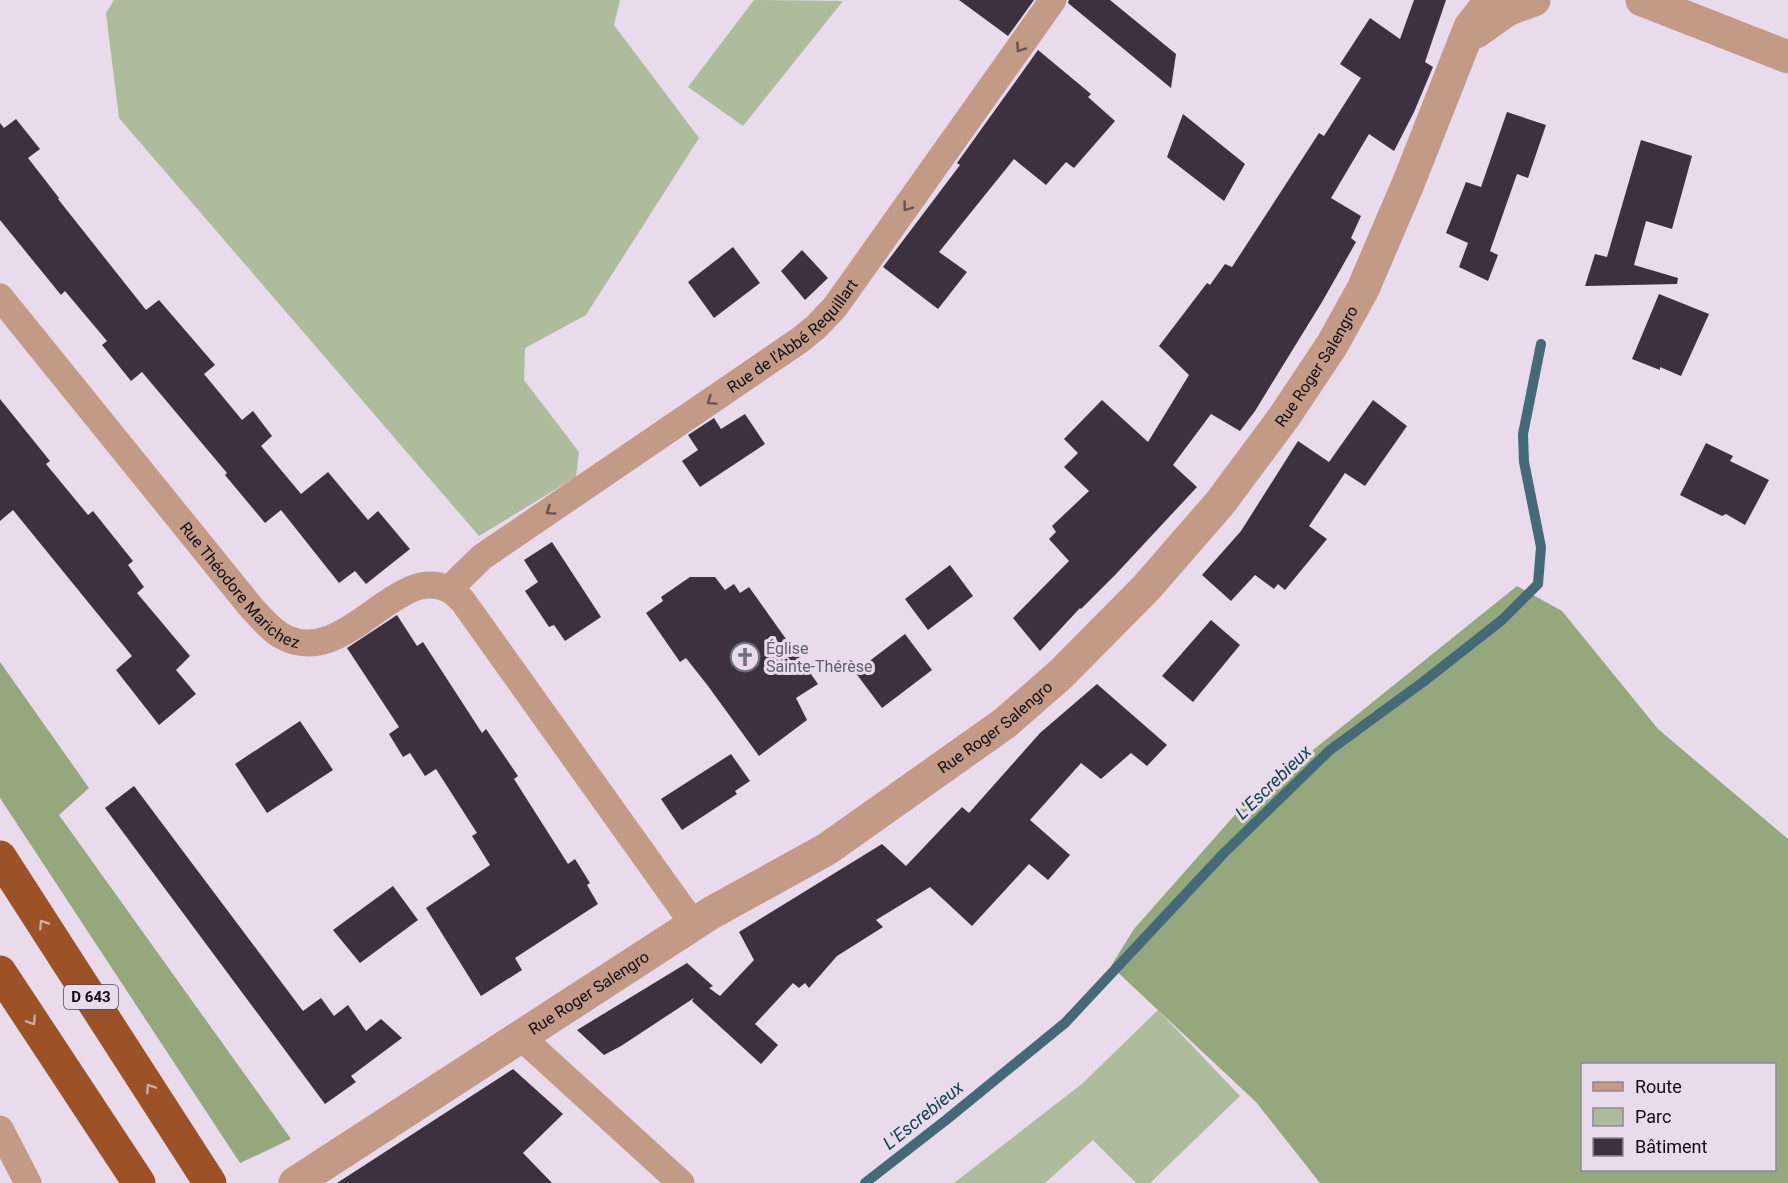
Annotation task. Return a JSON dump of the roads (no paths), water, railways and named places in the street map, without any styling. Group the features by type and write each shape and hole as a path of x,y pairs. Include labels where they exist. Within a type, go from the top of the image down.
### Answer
{"highway":[{"name":"D 643","path":"0,857 210,1183"},
{"path":"0,972 135,1177"}],"street":[{"name":"Rue de l'Abbé Requillart","path":"449,589 482,557 816,327 842,297 1053,0"},
{"name":"Rue Roger Salengro","path":"295,1183 694,925 758,886 827,849 1005,723 1097,638 1197,531 1241,476 1300,394 1349,315 1363,289 1408,184 1474,19 1491,0"},
{"name":"Rue Roger Salengro","path":"1461,50 1478,30 1496,16 1534,0"},
{"path":"1642,0 1788,57"},
{"path":"1669,0 1700,21"},
{"name":"Rue Théodore Marichez","path":"0,297 250,606 280,635 299,642 315,642 333,638 406,591 428,586 449,589"},
{"path":"449,589 472,613 694,925"},
{"path":"521,1037 681,1183"},
{"path":"0,1129 27,1183"}],"waterway":[{"name":"L'Escrebieux","path":"865,1183 1065,1023 1224,853 1330,750 1423,682 1502,620 1538,584 1541,547 1524,462 1523,434 1541,344"}],"place":[{"name":"Église Sainte-Thérèse","path":"745,657"}]}
